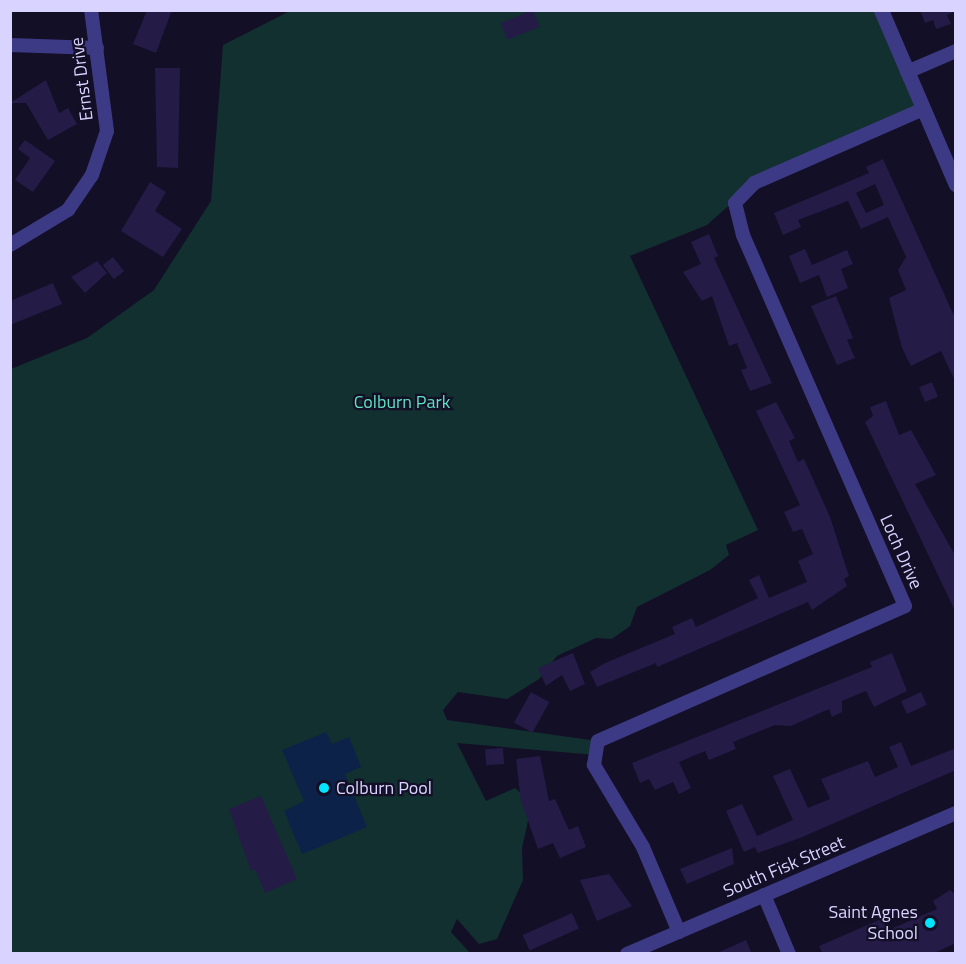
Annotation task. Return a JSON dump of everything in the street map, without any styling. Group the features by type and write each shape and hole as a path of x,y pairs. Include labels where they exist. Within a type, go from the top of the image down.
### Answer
{"street":[{"name":"Ernst Drive","path":"10,245 68,210 92,175 107,131 92,10"},
{"path":"881,10 956,185"},
{"path":"10,45 97,48"},
{"path":"908,72 956,51"},
{"name":"Loch Drive","path":"679,932 643,847 594,765 598,741 905,606 743,235 735,203 754,183 923,110"},
{"name":"South Fisk Street","path":"627,954 956,813"},
{"path":"764,895 789,954"}],"green space":[{"name":"Colburn Park","path":"290,11 881,11 923,109 754,183 707,225 630,256 758,530 726,545 729,555 710,570 637,607 630,626 612,639 596,638 557,656 539,679 507,699 458,692 443,710 447,720 598,741 596,755 457,743 486,801 515,788 532,803 522,848 523,880 497,939 479,944 457,919 451,932 470,953 11,954 11,369 87,338 154,290 211,201 223,45"}],"water":[{"name":"Colburn Pool","path":"326,732 332,744 349,737 361,767 345,774 367,827 302,854 284,811 304,801 282,750"}],"building":[{"path":"147,10 172,10 156,53 133,44"},
{"path":"533,10 540,27 507,40 501,23"},
{"path":"920,10 956,11 947,15 951,24 936,29 933,20 925,23"},
{"path":"155,68 180,68 178,168 157,167"},
{"path":"46,80 59,113 68,108 77,124 48,140 26,103 10,103"},
{"path":"25,140 55,161 33,192 15,180 30,158 18,149"},
{"path":"883,159 956,320 956,383 941,351 911,366 902,348 889,298 906,290 898,270 906,257 888,217 861,229 848,201 798,220 801,227 783,235 774,213 869,173 866,167","holes":["875,184 884,205 866,213 856,193"]},
{"path":"150,182 166,192 155,211 182,229 163,257 121,231"},
{"path":"709,234 718,256 714,258 772,383 750,391 741,370 747,368 737,343 729,346 712,296 702,301 683,272 701,264 691,242"},
{"path":"805,249 812,265 847,250 853,264 841,269 848,288 827,297 819,275 800,283 789,256"},
{"path":"113,257 124,271 114,279 103,265"},
{"path":"97,261 107,273 85,293 71,277"},
{"path":"53,283 62,304 10,325 10,301"},
{"path":"836,296 853,338 847,340 855,358 837,365 811,306"},
{"path":"932,382 938,397 925,402 919,387"},
{"path":"886,401 899,435 911,430 936,475 915,484 956,557 956,613 865,422 873,416 870,407"},
{"path":"776,402 795,438 789,441 798,462 804,459 830,517 849,576 844,579 847,586 812,610 808,602 657,667 656,663 597,687 590,672 605,663 675,634 672,627 692,618 696,627 758,598 749,580 759,575 769,598 807,582 798,561 813,554 802,529 793,532 784,512 800,505 756,411"},
{"path":"573,653 585,684 570,691 562,675 546,686 538,668"},
{"path":"892,653 907,691 874,707 866,691 842,701 842,712 832,717 829,709 791,726 775,725 733,742 736,749 709,760 705,751 679,762 691,788 679,794 673,782 655,790 649,779 640,783 632,763 872,667 870,662"},
{"path":"531,692 549,702 532,733 514,723"},
{"path":"921,692 927,705 907,714 901,701"},
{"path":"901,742 911,766 956,748 956,770 800,838 758,853 755,847 744,852 726,811 742,804 757,836 793,820 773,776 790,769 808,808 830,799 821,779 868,761 875,777 898,767 889,747"},
{"path":"503,748 504,764 486,765 485,749"},
{"path":"540,756 549,801 555,799 569,830 578,826 586,847 560,858 553,843 538,849 521,801 516,759"},
{"path":"261,796 297,879 265,893 255,869 251,871 229,809"},
{"path":"732,848 734,864 687,884 680,869"},
{"path":"609,874 632,906 597,921 580,880"},
{"name":"Saint Agnes School","path":"950,890 956,895 956,943 932,954 823,954 819,946 886,917 891,929 937,909 933,901"},
{"path":"572,913 579,929 530,950 523,935"},
{"path":"746,940 752,954 715,954"}],"place":[{"name":"Colburn Pool","path":"324,788"},
{"name":"Saint Agnes School","path":"930,923"}]}
